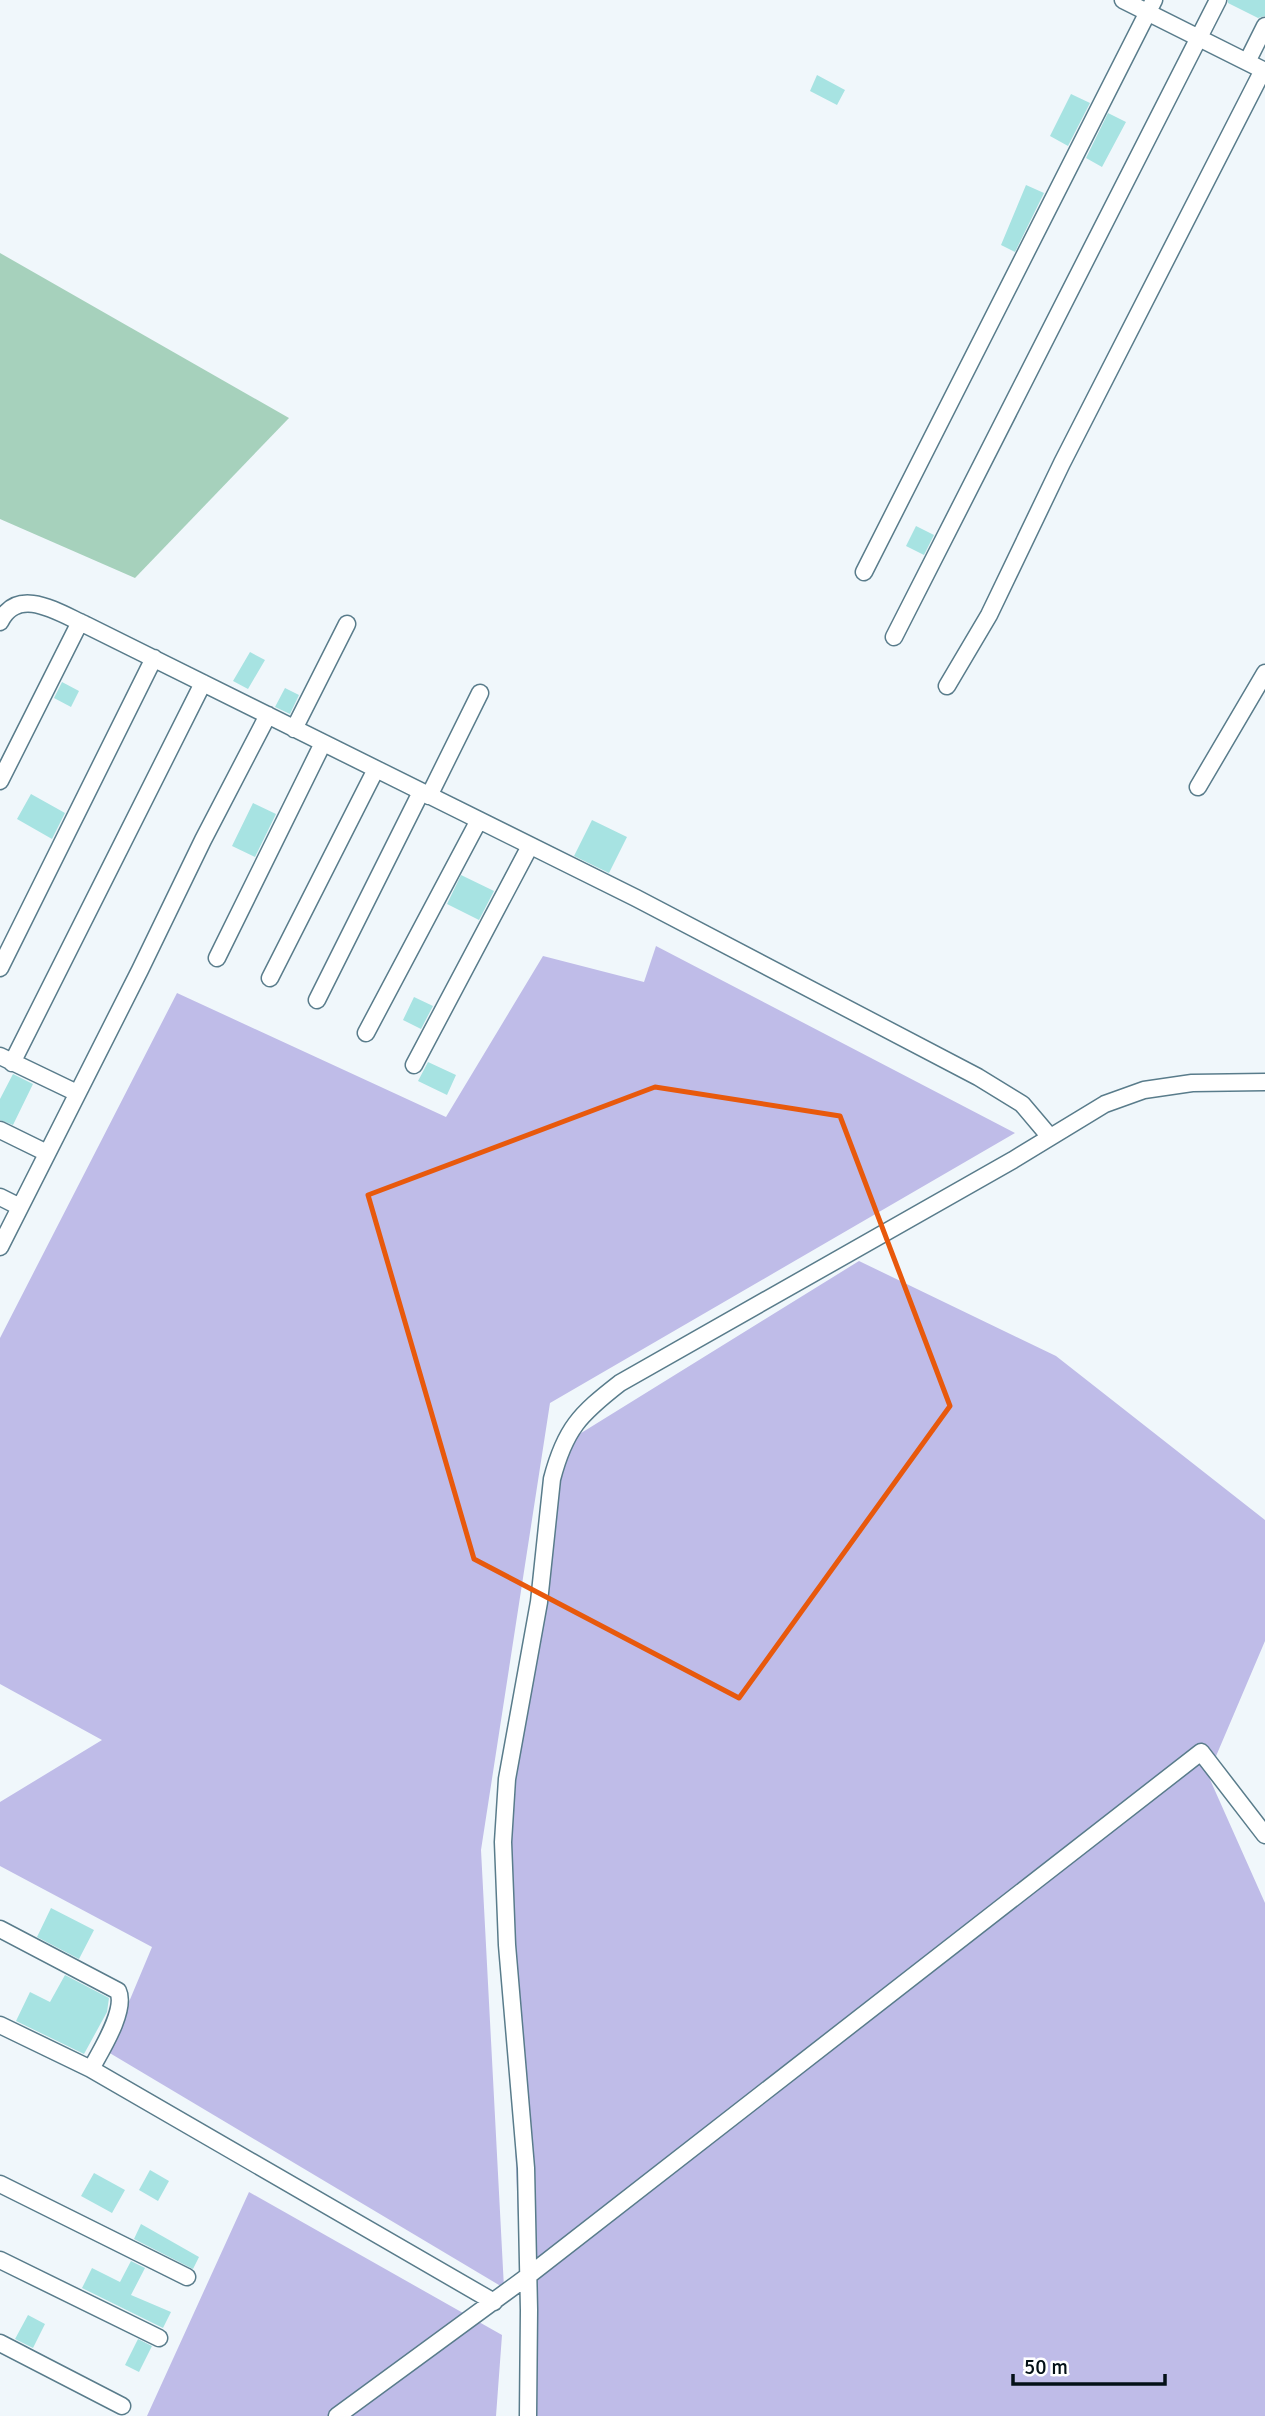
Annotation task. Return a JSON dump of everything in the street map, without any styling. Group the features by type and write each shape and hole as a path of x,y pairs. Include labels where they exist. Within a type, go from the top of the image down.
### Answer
{"street":[{"path":"947,686 989,615 1062,463 1264,71 1198,37 1151,6 1123,0"},
{"path":"894,636 1219,0"},
{"path":"864,572 1151,6"},
{"path":"1247,62 1265,26"},
{"path":"0,622 5,611 19,602 33,603 80,622 636,898 978,1077 1022,1104 1050,1137"},
{"path":"0,781 80,622"},
{"path":"295,729 346,625"},
{"path":"0,968 154,659"},
{"path":"1198,788 1265,673"},
{"path":"77,1093 6,1060 203,683"},
{"path":"317,1000 480,693"},
{"path":"0,1247 268,715"},
{"path":"217,958 323,743"},
{"path":"270,978 376,769"},
{"path":"366,1033 479,820"},
{"path":"414,1065 530,846"},
{"path":"528,2416 526,2168 507,1945 503,1842 507,1779 539,1602 552,1479 573,1426 586,1409 620,1383 1105,1104 1144,1090 1192,1083 1265,1082"},
{"path":"0,1130 47,1153"},
{"path":"0,1197 20,1207"},
{"path":"337,2416 528,2276 1201,1752 1265,1835"},
{"path":"0,1929 118,1991 121,1996 120,2006 114,2024 91,2070"},
{"path":"0,2025 91,2070 494,2302"},
{"path":"0,2183 187,2277"},
{"path":"0,2260 159,2338"},
{"path":"0,2343 122,2406"}],"highlighted area":[{"path":"655,1087 840,1116 950,1406 739,1698 474,1559 368,1195"}],"green space":[{"path":"0,253 289,418 135,578 0,519"}],"water":[{"path":"656,946 1015,1133 550,1403 481,1850 504,2288 108,2052 152,1947 0,1866 0,1802 102,1740 0,1684 0,1338 177,993 446,1117 543,956 644,982"},
{"path":"859,1261 1056,1356 1265,1520 1265,1641 1208,1775 1265,1903 1265,2416 526,2416 503,1842 565,1443"},
{"path":"249,2192 502,2335 496,2416 147,2416"}],"building":[{"path":"1228,0 1265,0 1265,16 1258,18 1228,3"},
{"path":"817,75 845,90 837,105 810,91"},
{"path":"1071,94 1090,103 1068,146 1050,136"},
{"path":"1108,113 1126,122 1102,167 1086,158"},
{"path":"1026,185 1044,193 1015,252 1001,245"},
{"path":"916,526 934,535 924,555 906,546"},
{"path":"250,652 265,660 248,689 233,681"},
{"path":"62,682 79,691 71,707 54,698"},
{"path":"285,688 299,695 290,714 275,707"},
{"path":"31,794 65,813 52,839 17,819"},
{"path":"253,803 276,814 255,857 232,846"},
{"path":"592,820 627,837 609,873 574,856"},
{"path":"461,875 494,891 479,920 447,904"},
{"path":"414,997 433,1006 421,1029 403,1020"},
{"path":"428,1062 456,1075 447,1095 418,1081"},
{"path":"13,1074 33,1084 13,1125 0,1120 0,1099"},
{"path":"51,1908 94,1930 79,1959 37,1937"},
{"path":"65,1975 109,1998 107,2012 84,2054 16,2021 30,1992 50,2002"},
{"path":"150,2170 169,2181 158,2201 139,2190"},
{"path":"94,2173 125,2190 112,2213 81,2196"},
{"path":"141,2224 199,2257 193,2269 134,2239"},
{"path":"131,2261 145,2268 131,2295 171,2312 163,2328 82,2288 92,2268 120,2282"},
{"path":"28,2315 45,2324 33,2348 15,2339"},
{"path":"138,2339 152,2346 139,2372 125,2365"}]}
